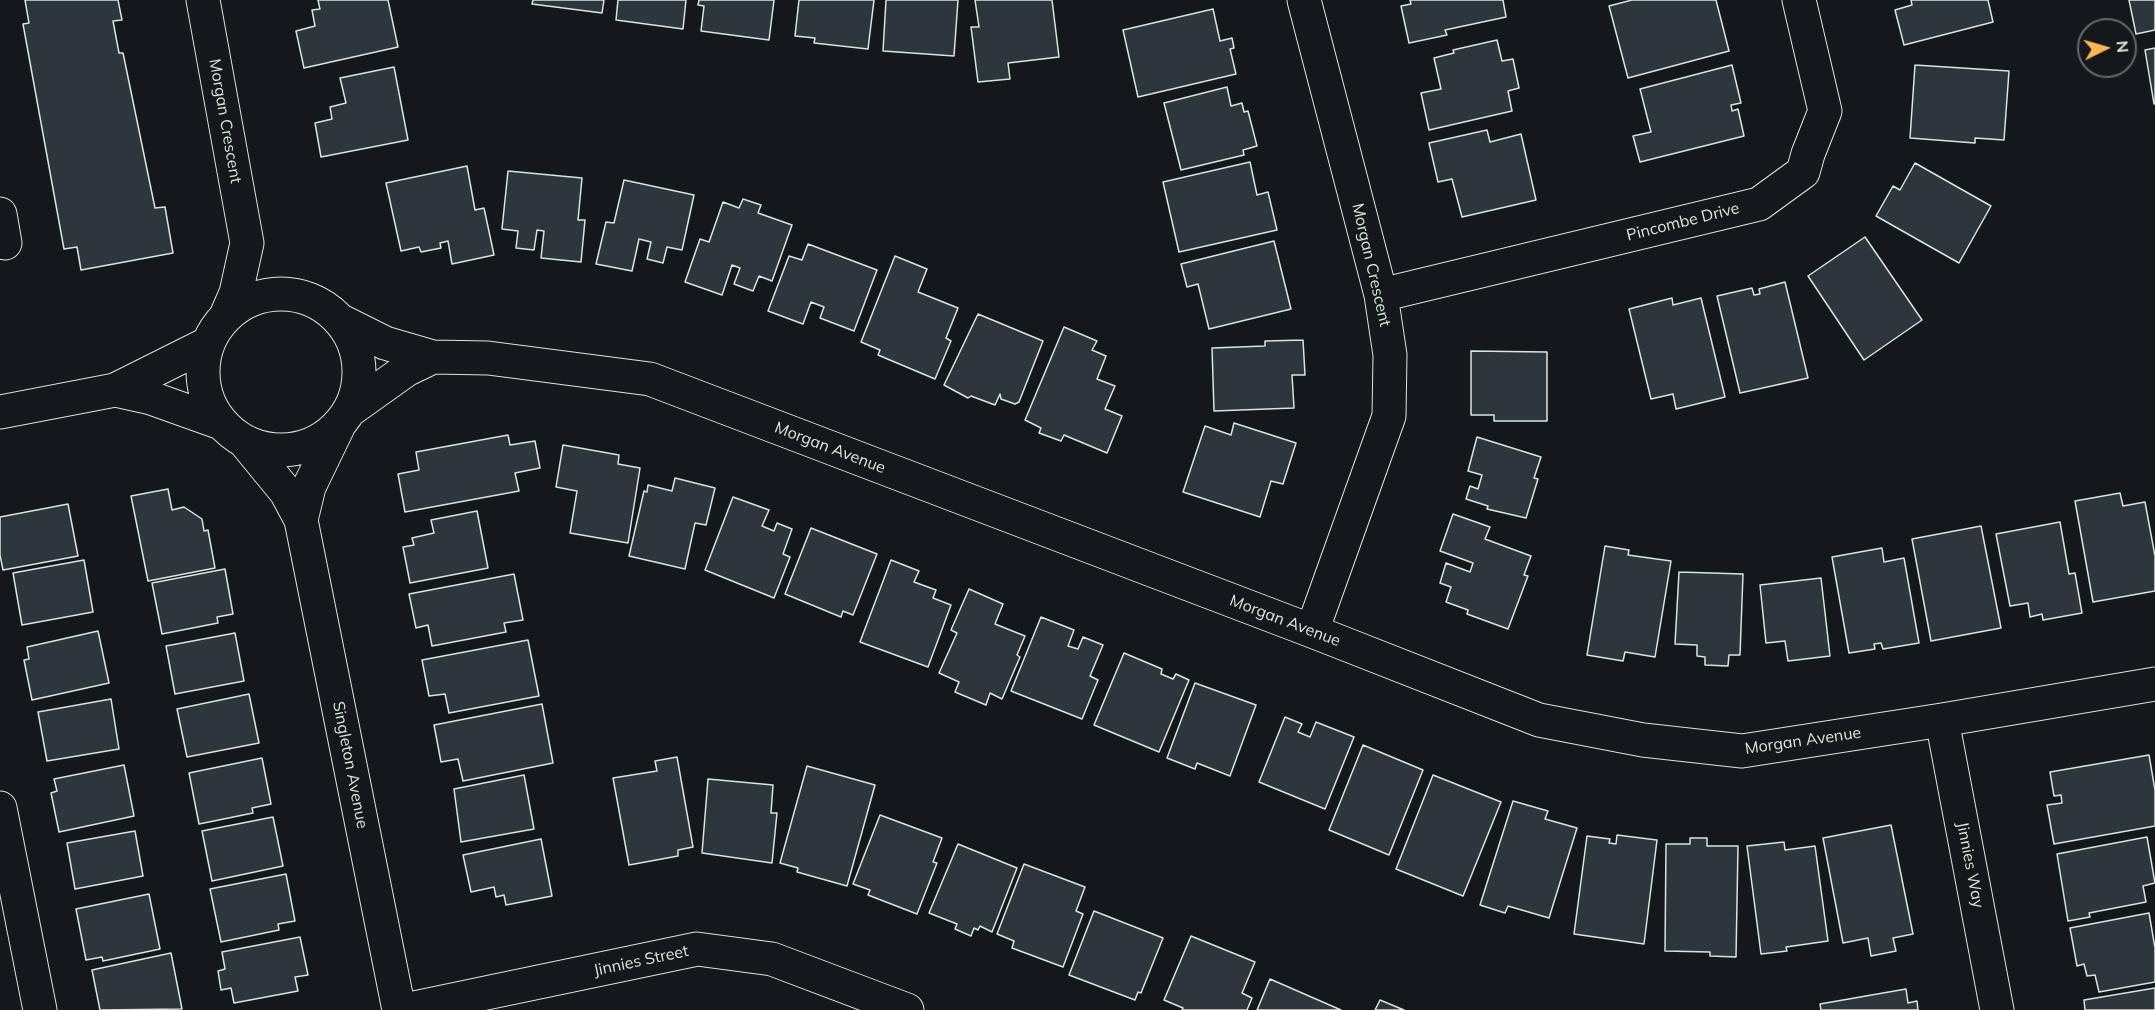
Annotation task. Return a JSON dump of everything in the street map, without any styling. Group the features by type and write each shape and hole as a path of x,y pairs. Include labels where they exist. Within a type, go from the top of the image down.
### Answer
{"street":[{"name":"Morgan Crescent","path":"203,0 247,243 236,293 226,316"},
{"name":"Morgan Crescent","path":"1304,0 1381,295 1390,356 1389,416 1312,631"},
{"name":"Pincombe Drive","path":"1381,295 1759,204 1803,172 1825,111 1798,0"},
{"path":"247,243 264,263 305,298"},
{"path":"115,390 151,398 233,433 264,449 284,451 304,447 322,439 344,418 358,388 359,364 354,341 341,321 321,304 297,295 271,293 250,299 232,310 218,325 207,344 202,364 203,385 210,405 233,433"},
{"name":"Morgan Avenue","path":"341,321 385,343 434,357 488,358 650,379 1312,631 1539,720 1643,740 1742,751 2155,684"},
{"path":"0,412 115,390 207,344"},
{"name":"Morgan Avenue","path":"344,418 406,370 434,357"},
{"name":"Singleton Avenue","path":"301,520 309,487 344,418"},
{"name":"Singleton Avenue","path":"233,433 286,492 301,520 399,1010"},
{"name":"Jinnies Way","path":"1942,720 1997,1010"},
{"path":"0,808 40,1010"},
{"name":"Jinnies Street","path":"405,1010 698,949 772,959 907,1010"}],"building":[{"path":"25,0 118,0 122,20 113,21 119,53 123,53 155,208 165,207 173,253 81,270 77,247 64,249 23,24 29,23"},
{"path":"318,0 388,0 398,47 304,68 296,31 315,26 312,10 320,9"},
{"path":"533,0 604,0 602,13 532,4"},
{"path":"618,0 686,0 683,29 616,20"},
{"path":"699,0 774,0 769,40 701,31 704,6 698,5"},
{"path":"799,0 874,0 868,49 814,43 815,38 795,36"},
{"path":"886,0 958,0 954,56 883,51"},
{"path":"975,0 1052,0 1059,57 1008,63 1010,79 978,82 971,27 979,27"},
{"path":"1410,0 1503,0 1506,17 1445,30 1447,35 1409,43 1401,6 1411,4"},
{"path":"1632,0 1716,0 1729,51 1628,78 1609,6"},
{"path":"1911,0 1988,0 1993,22 1904,45 1895,10 1912,5"},
{"path":"2129,0 2155,0 2155,30 2137,34 2137,18 2133,18"},
{"path":"1213,9 1220,41 1232,38 1234,48 1230,49 1236,74 1138,97 1123,30"},
{"path":"1497,40 1502,61 1513,59 1519,88 1508,91 1512,111 1429,130 1421,93 1441,89 1434,58 1454,53 1453,50"},
{"path":"2155,48 2155,104 2154,104 2145,50"},
{"path":"1732,65 1741,103 1731,105 1732,111 1738,109 1744,136 1640,162 1633,136 1651,132 1640,89"},
{"path":"1915,65 2009,71 2004,140 1975,138 1975,143 1910,138"},
{"path":"394,67 408,140 321,157 315,123 332,119 330,107 346,103 340,78"},
{"path":"1227,87 1231,106 1242,103 1244,112 1248,111 1257,146 1243,150 1244,155 1181,170 1164,103"},
{"path":"1487,130 1490,142 1521,134 1536,200 1462,217 1452,179 1438,182 1429,143"},
{"path":"1250,162 1257,195 1268,192 1277,230 1179,252 1163,182"},
{"path":"1915,163 1991,206 1959,263 1876,216 1893,186 1900,190"},
{"path":"467,166 475,210 484,208 494,255 452,264 448,241 440,243 441,248 421,252 419,247 401,251 386,183"},
{"path":"508,171 582,178 578,220 585,220 581,262 541,258 544,231 537,230 534,250 516,248 518,231 502,229"},
{"path":"624,180 694,195 682,250 667,247 663,263 647,259 651,242 639,239 632,271 596,264 606,222 614,223"},
{"path":"743,199 761,205 758,213 792,225 772,281 759,276 753,291 734,284 740,268 732,265 722,295 685,282 700,239 709,242 723,202 739,208"},
{"path":"1865,237 1922,320 1864,360 1808,276"},
{"path":"1274,241 1291,309 1209,329 1198,284 1187,287 1181,264"},
{"path":"808,244 877,270 854,331 820,318 824,307 811,302 803,324 768,311 789,256 802,260"},
{"path":"895,256 927,269 918,292 958,308 946,338 951,341 935,379 878,355 880,350 861,342"},
{"path":"1785,282 1808,378 1740,393 1717,296 1752,288 1754,295 1760,294 1759,289"},
{"path":"1672,298 1673,305 1701,298 1725,397 1676,409 1673,394 1651,399 1629,309"},
{"path":"978,314 1043,341 1019,402 1015,404 1001,399 1000,394 995,405 971,396 968,398 944,385"},
{"path":"1064,327 1097,341 1092,350 1106,356 1097,379 1115,386 1105,409 1122,416 1107,453 1064,435 1061,441 1039,433 1041,428 1025,420"},
{"path":"1303,340 1305,375 1292,375 1294,408 1214,411 1212,348 1265,346 1265,341"},
{"path":"1471,351 1547,352 1547,421 1494,421 1494,415 1471,415"},
{"path":"1234,423 1296,443 1283,484 1271,481 1260,517 1183,492 1205,426 1231,435"},
{"path":"508,435 510,445 535,441 540,468 515,473 519,491 405,512 398,474 419,470 416,452"},
{"path":"1477,437 1541,457 1534,478 1538,479 1526,518 1487,509 1488,506 1466,499 1470,486 1478,489 1482,475 1468,471"},
{"path":"563,445 619,455 618,464 640,468 628,543 570,533 577,491 556,487"},
{"path":"675,478 715,488 706,525 695,523 685,569 629,556 644,491 647,492 648,485 672,491"},
{"path":"168,489 172,510 184,507 202,519 204,531 208,530 215,568 148,581 131,496"},
{"path":"2120,493 2123,506 2145,502 2155,556 2155,591 2093,602 2075,501"},
{"path":"733,497 769,510 762,526 774,531 777,523 792,529 783,554 790,557 774,598 705,570"},
{"path":"68,504 78,556 3,570 0,555 0,517"},
{"path":"477,511 488,568 410,583 403,547 414,545 412,538 434,533 431,520"},
{"path":"1453,514 1490,527 1485,539 1531,556 1524,575 1528,576 1508,629 1467,614 1468,610 1446,602 1451,587 1440,583 1446,563 1470,572 1473,563 1440,551"},
{"path":"2060,522 2069,574 2075,573 2082,613 2043,620 2042,614 2030,617 2028,603 2010,606 1996,534"},
{"path":"1981,526 2001,628 1931,641 1912,539"},
{"path":"811,528 877,554 853,615 843,611 841,617 785,594"},
{"path":"1605,546 1629,550 1628,555 1671,561 1655,657 1625,652 1623,661 1587,655"},
{"path":"1882,548 1884,562 1904,558 1919,643 1883,649 1881,643 1874,644 1875,649 1849,653 1832,557"},
{"path":"84,560 93,612 22,625 13,573"},
{"path":"891,560 919,571 914,582 936,590 933,598 951,605 928,667 860,642"},
{"path":"225,569 233,614 217,617 218,623 162,634 152,583"},
{"path":"1679,572 1743,574 1740,655 1729,655 1728,666 1705,665 1705,657 1697,656 1697,645 1675,644"},
{"path":"514,574 523,620 504,623 506,632 432,646 428,625 416,628 409,594"},
{"path":"1821,578 1830,656 1788,661 1785,641 1766,643 1760,585"},
{"path":"969,589 1003,604 995,624 1025,636 1017,655 1020,657 1002,699 990,693 986,705 955,692 959,682 939,673 957,633 951,630"},
{"path":"1041,617 1074,630 1068,646 1078,649 1083,637 1103,645 1090,676 1098,680 1082,719 1011,691"},
{"path":"98,631 109,683 32,700 24,660 29,659 27,647"},
{"path":"235,633 244,681 175,694 166,646"},
{"path":"528,640 539,696 449,713 445,694 429,696 422,660"},
{"path":"1124,653 1162,669 1161,674 1173,679 1176,674 1189,680 1159,752 1094,725"},
{"path":"1195,683 1256,705 1230,776 1197,763 1195,769 1167,758"},
{"path":"249,694 259,743 187,757 177,709"},
{"path":"111,699 119,749 47,761 38,712"},
{"path":"542,704 553,763 463,781 458,759 441,762 434,725"},
{"path":"1285,717 1302,724 1298,732 1310,737 1316,722 1354,737 1325,809 1259,782"},
{"path":"1363,745 1423,770 1389,855 1329,830"},
{"path":"2149,755 2155,790 2155,826 2054,844 2047,805 2062,803 2061,795 2054,796 2050,772"},
{"path":"677,757 693,847 678,850 678,856 629,865 613,778 657,771 655,761"},
{"path":"262,758 271,804 252,808 253,813 199,824 189,773"},
{"path":"124,765 134,816 59,832 51,793 57,791 54,779"},
{"path":"807,766 875,785 847,886 797,872 798,868 780,863"},
{"path":"524,775 534,829 461,842 454,789"},
{"path":"1433,775 1501,802 1463,896 1396,869"},
{"path":"708,779 773,785 771,813 777,813 772,863 702,853"},
{"path":"1513,801 1548,811 1545,819 1577,828 1549,918 1508,906 1505,913 1480,905"},
{"path":"880,815 942,838 933,862 937,863 917,914 868,895 870,890 853,884"},
{"path":"273,817 283,866 212,881 202,831"},
{"path":"1891,825 1913,934 1893,938 1896,951 1871,956 1868,938 1843,943 1823,838"},
{"path":"135,831 143,876 75,889 67,843"},
{"path":"1617,835 1657,840 1644,944 1574,934 1587,836 1610,839 1609,843 1616,844"},
{"path":"2147,837 2155,883 2143,886 2146,902 2089,913 2090,917 2068,921 2057,854"},
{"path":"1690,838 1707,838 1707,846 1738,846 1736,957 1710,956 1710,952 1665,951 1666,844 1690,844"},
{"path":"541,839 552,896 506,905 504,895 496,897 494,887 471,892 463,855"},
{"path":"1784,842 1785,850 1815,846 1828,941 1786,947 1787,951 1761,954 1747,846"},
{"path":"958,844 1017,868 992,932 980,926 978,930 974,928 971,936 955,929 957,924 929,913"},
{"path":"1024,864 1085,887 1076,911 1083,914 1063,967 1012,948 1014,941 997,934"},
{"path":"286,874 295,921 278,924 279,930 221,942 210,889"},
{"path":"149,894 160,949 103,961 102,957 86,960 76,909"},
{"path":"1094,911 1163,938 1141,993 1138,992 1135,1000 1069,975"},
{"path":"2149,913 2155,948 2155,982 2099,992 2095,975 2087,976 2084,964 2077,966 2070,928"},
{"path":"1191,936 1255,962 1242,993 1252,998 1247,1010 1182,1010 1183,1008 1164,1000"},
{"path":"300,937 308,975 295,977 298,991 234,1003 231,988 221,990 218,971 225,969 222,952"},
{"path":"171,953 182,1009 100,1010 92,970"},
{"path":"1270,979 1341,1010 1257,1010"},
{"path":"2155,988 2155,1010 2085,1010 2084,1000"},
{"path":"1906,989 1908,1003 1917,1001 1918,1010 1821,1010 1820,1004"},
{"path":"1380,1000 1404,1010 1375,1010"}]}
